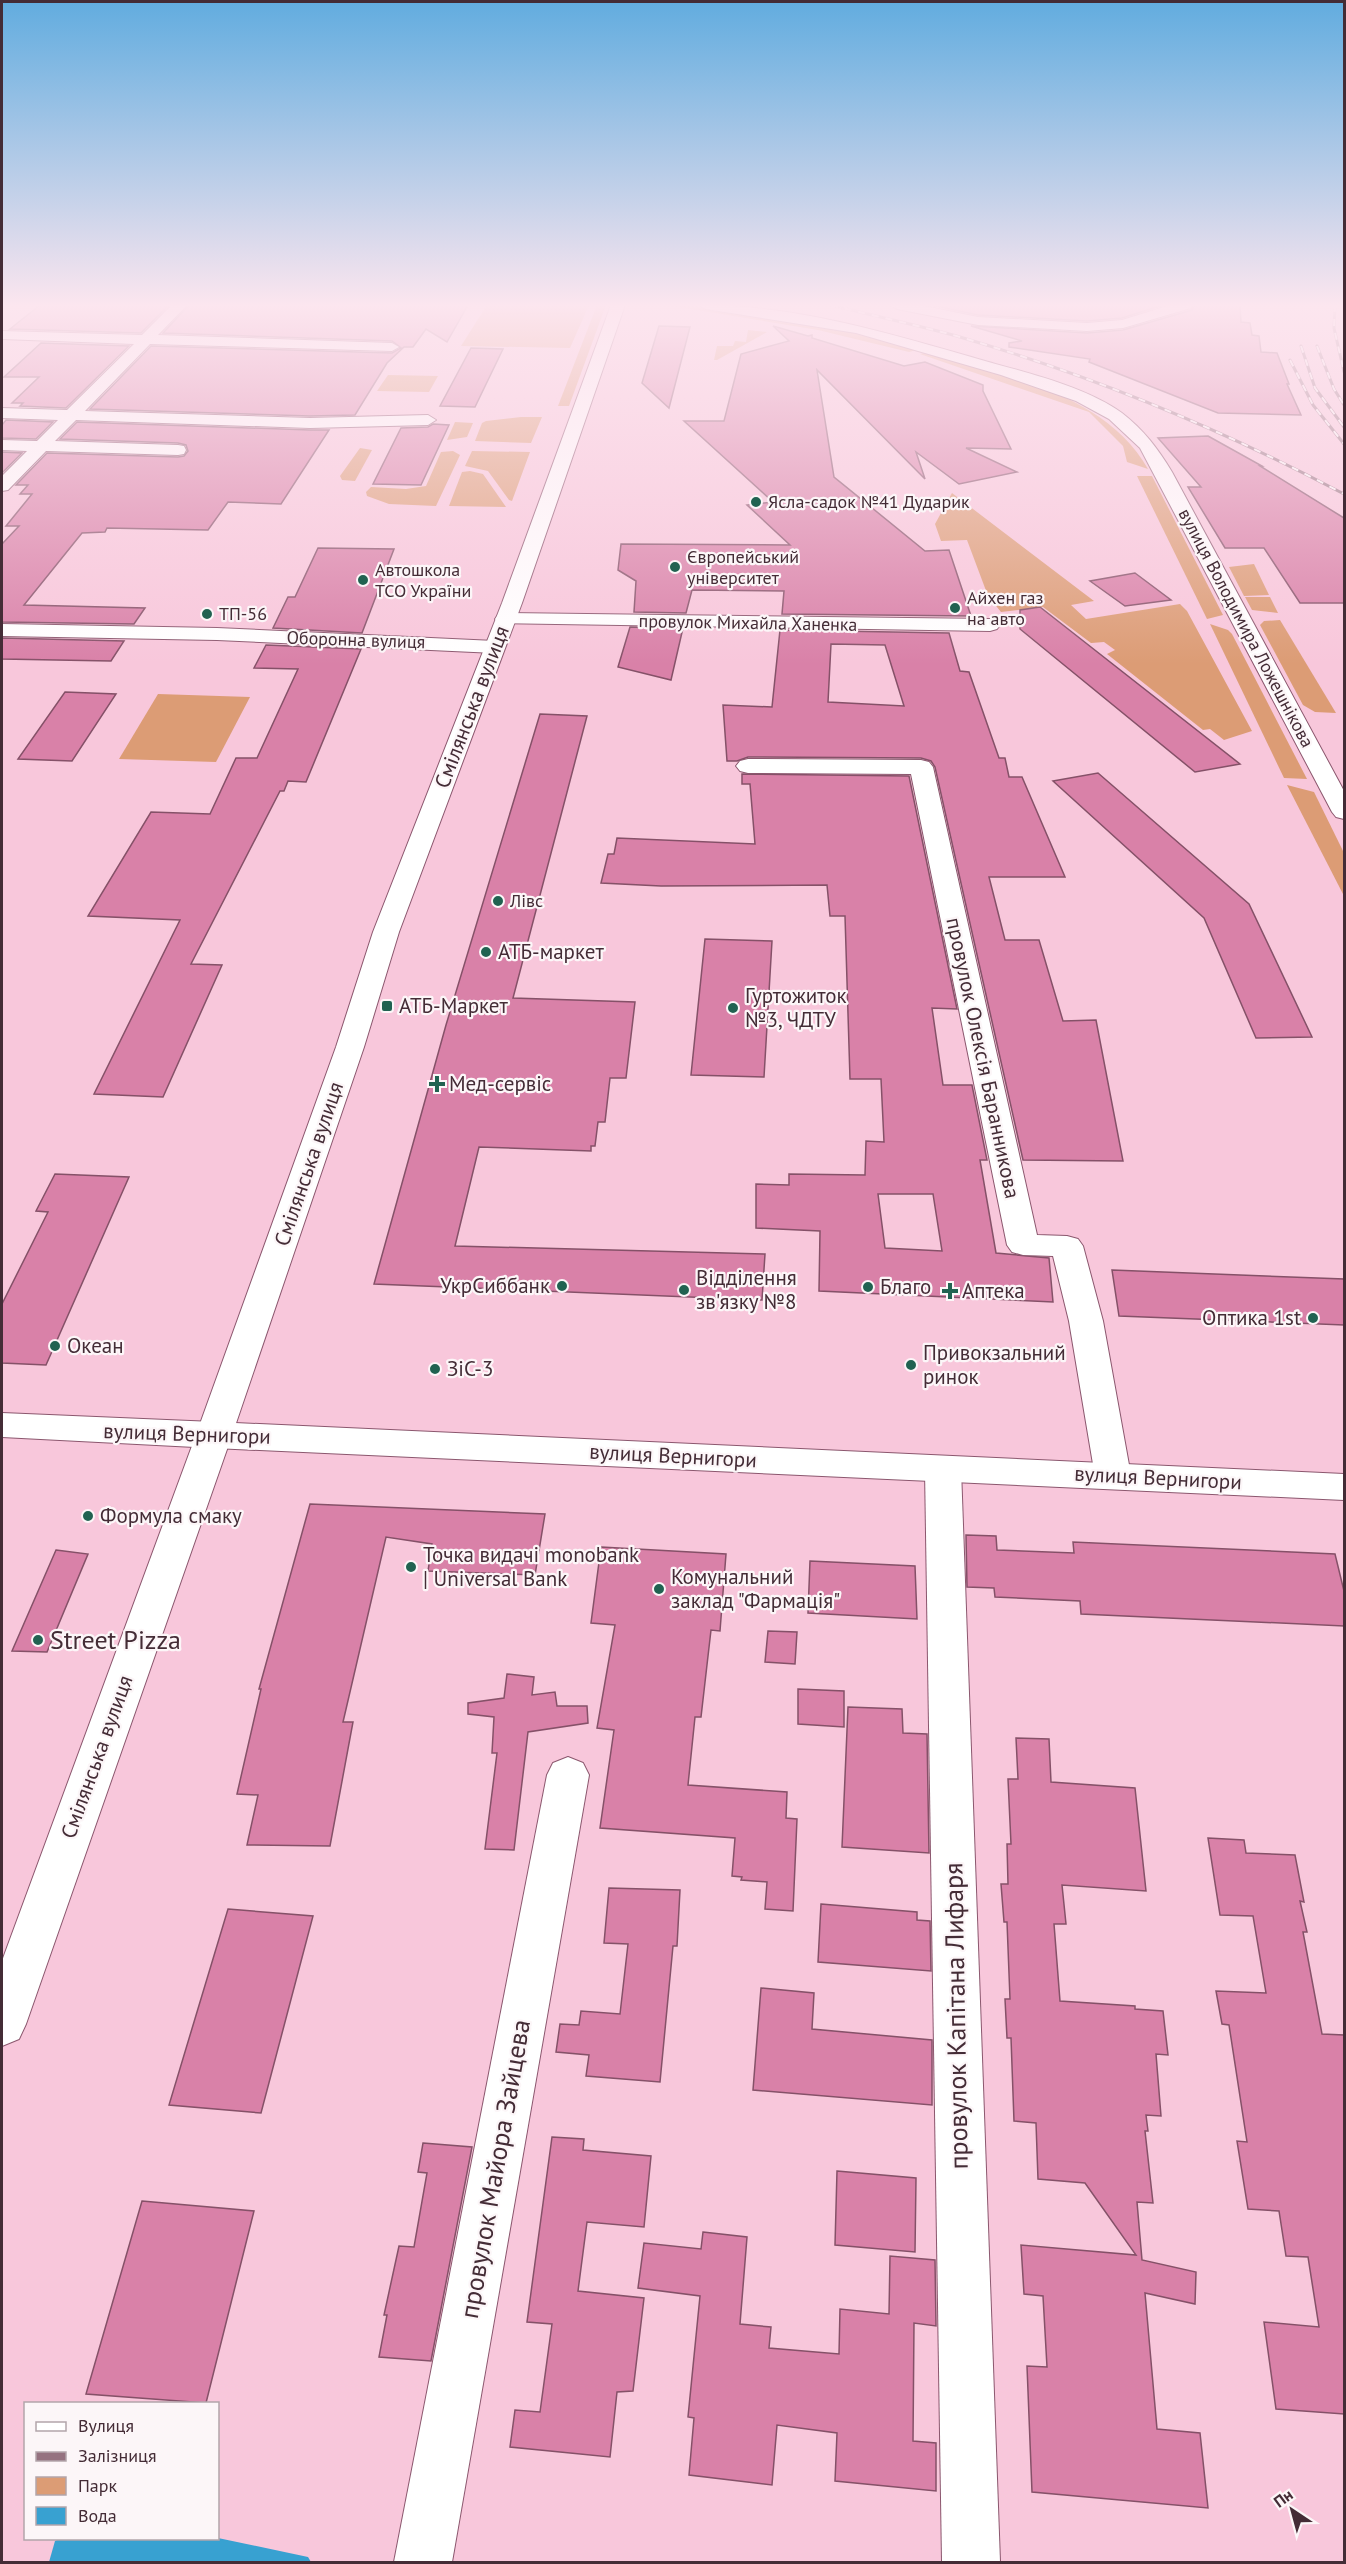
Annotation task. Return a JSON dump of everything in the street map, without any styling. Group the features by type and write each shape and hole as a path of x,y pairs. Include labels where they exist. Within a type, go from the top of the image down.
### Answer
{"street":[{"path":"2,486 62,425"},
{"name":"Смілянська вулиця","path":"2,2024 214,1435 350,1047 386,932 506,620 575,425"},
{"name":"вулиця Володимира Ложешнікова","path":"1124,425 1147,446 1163,472 1344,812"},
{"path":"2,445 178,450"},
{"name":"провулок Михайла Ханенка","path":"506,620 990,625"},
{"name":"Оборонна вулиця","path":"2,630 217,634 495,647"},
{"name":"провулок Олексія Баранникова","path":"748,766 921,767 1023,1245 1067,1246 1086,1321 1113,1476"},
{"name":"вулиця Вернигори","path":"2,1425 1344,1487"},
{"name":"провулок Капітана Лифаря","path":"943,1469 971,2562"},
{"name":"провулок Майора Зайцева","path":"423,2562 568,1775"}],"green space":[{"path":"454,425 472,425 467,437 447,440"},
{"path":"481,425 539,425 531,443 475,441"},
{"path":"1102,425 1110,425 1130,443 1148,469 1127,462 1123,446"},
{"path":"360,448 372,450 355,481 342,480 340,476"},
{"path":"453,451 460,455 436,506 389,504 367,496 366,492 371,487 406,489 426,486 441,452"},
{"path":"472,451 530,452 512,501 488,471 465,466"},
{"path":"462,472 483,474 506,507 449,506"},
{"path":"1137,476 1152,476 1223,615 1207,619"},
{"path":"952,493 1094,601 1071,605 1086,619 1180,604 1187,611 1252,731 1224,740 1210,729 1203,730 1107,654 1115,650 1104,642 1091,643 1043,607 1001,612 988,596 967,540 941,541 935,524"},
{"path":"1254,564 1269,595 1244,596 1229,567"},
{"path":"1245,597 1270,597 1278,613 1252,610"},
{"path":"1280,620 1336,713 1315,712 1303,705 1260,625 1264,621"},
{"path":"1210,624 1228,630 1232,634 1307,779 1284,778"},
{"path":"158,694 250,697 216,762 119,759"},
{"path":"1287,785 1314,792 1344,853 1344,896"}],"water":[{"path":"219,2538 308,2557 311,2562 49,2562 55,2541"}],"building":[{"path":"2,425 50,425 36,439 2,438"},
{"path":"74,425 329,430 281,504 228,502 208,530 107,528 105,532 82,533 24,605 145,608 134,624 2,622 2,544 19,526 6,526 32,494 20,494 28,485 16,485 47,453 178,457 184,456 188,451 186,445 178,443 60,439"},
{"path":"432,425 449,425 421,485 373,484 401,428 428,427"},
{"path":"688,425 826,425 834,477 925,551 949,550 971,616 782,614 784,591 692,590 686,613 634,612 636,581 618,570 621,544 790,545 747,505 773,502"},
{"path":"871,425 999,425 1011,449 966,448 1017,472 959,484 916,452 925,479"},
{"path":"1208,436 1262,466 1260,466 1344,518 1344,603 1300,603 1264,548 1225,548 1188,487 1201,487 1158,438"},
{"path":"2,452 22,453 2,473"},
{"path":"318,548 394,549 362,633 273,628 288,597 295,597"},
{"path":"1135,573 1171,600 1125,606 1090,581"},
{"path":"1040,607 1240,764 1195,772 1020,629 1020,610"},
{"path":"630,627 683,628 671,680 618,667"},
{"path":"780,630 949,633 960,671 969,672 999,758 1005,758 1009,777 1022,777 1065,877 989,877 1005,940 1039,940 1063,1021 1096,1020 1123,1161 1023,1160 935,767 931,761 921,758 748,757 737,761 727,761 723,705 772,707","holes":["831,644 885,645 904,706 828,702"]},
{"path":"2,638 124,641 111,661 2,659"},
{"path":"266,645 361,649 306,782 288,781 284,791 280,791 191,964 222,965 163,1097 94,1094 180,920 88,916 151,812 210,814 236,758 257,758 298,669 254,668"},
{"path":"65,692 116,694 72,761 18,759"},
{"path":"540,714 587,716 513,998 635,1002 626,1078 610,1078 605,1122 598,1122 595,1146 591,1146 591,1151 479,1147 455,1246 765,1254 762,1300 374,1284 446,1025"},
{"path":"1098,773 1249,904 1312,1037 1256,1038 1204,918 1053,781"},
{"path":"742,774 909,776 957,1009 932,1008 943,1085 972,1085 987,1160 980,1160 996,1253 1049,1258 1053,1302 819,1291 820,1231 756,1228 756,1184 789,1185 789,1174 865,1175 866,1141 884,1142 881,1079 850,1079 845,916 830,916 827,885 661,886 601,883 608,854 614,854 617,838 755,844 750,784 742,784","holes":["878,1194 933,1194 942,1251 885,1248"]},
{"name":"Гуртожиток №3, ЧДТУ","path":"705,939 772,941 764,1077 691,1075"},
{"path":"55,1174 129,1177 46,1365 2,1363 2,1304 48,1212 36,1211"},
{"path":"1112,1270 1344,1279 1344,1325 1119,1316"},
{"path":"310,1504 545,1514 535,1575 428,1571 432,1544 386,1537 343,1722 353,1722 330,1846 247,1845 258,1795 237,1794 261,1689 259,1689"},
{"path":"966,1535 996,1536 997,1550 1074,1553 1073,1542 1335,1554 1344,1591 1344,1626 1081,1614 1080,1601 995,1597 994,1588 967,1587"},
{"path":"601,1547 726,1554 720,1631 711,1630 701,1717 695,1717 688,1785 787,1792 786,1818 797,1819 793,1911 765,1909 767,1882 741,1880 742,1877 732,1876 735,1838 600,1828 614,1730 597,1728 615,1625 591,1623"},
{"path":"56,1550 88,1554 47,1652 12,1651"},
{"path":"810,1561 915,1566 917,1619 808,1613"},
{"path":"768,1631 797,1632 795,1664 765,1662"},
{"path":"507,1674 534,1677 532,1695 555,1692 557,1706 587,1706 588,1723 528,1732 514,1850 485,1849 497,1753 492,1753 494,1717 468,1714 468,1703 504,1698"},
{"path":"798,1689 844,1691 844,1727 798,1724"},
{"path":"848,1707 902,1709 903,1733 927,1734 929,1853 842,1847"},
{"path":"1016,1738 1049,1739 1051,1782 1135,1788 1146,1891 1062,1885 1066,1924 1054,1924 1060,2001 1135,2006 1135,2009 1163,2011 1168,2055 1156,2054 1161,2116 1146,2115 1148,2131 1145,2131 1153,2203 1137,2202 1142,2260 1196,2272 1195,2304 1145,2293 1157,2429 1200,2433 1208,2508 1032,2492 1027,2366 1047,2367 1043,2296 1024,2294 1021,2245 1136,2255 1085,2183 1038,2179 1036,2123 1014,2121 1011,2038 1007,2038 1005,1999 1010,1999 1007,1922 1004,1922 1001,1884 1008,1884 1007,1844 1011,1844 1008,1779 1018,1779"},
{"path":"1208,1838 1244,1840 1246,1853 1295,1855 1304,1902 1300,1901 1307,1932 1303,1932 1322,2034 1344,2035 1344,2414 1276,2409 1264,2322 1319,2327 1308,2257 1286,2256 1279,2211 1248,2209 1237,2141 1247,2142 1229,2025 1222,2024 1216,1991 1266,1993 1253,1916 1220,1915"},
{"path":"609,1888 680,1890 677,1946 673,1946 660,2082 586,2076 589,2055 556,2052 560,2024 579,2025 581,2011 620,2014 628,1944 604,1943"},
{"path":"821,1904 917,1912 917,1920 930,1921 931,1971 818,1962"},
{"path":"228,1909 313,1916 261,2113 169,2105"},
{"path":"761,1988 814,1993 812,2029 932,2040 932,2105 753,2090"},
{"path":"552,2137 584,2139 583,2150 651,2156 644,2227 587,2222 578,2291 644,2298 633,2391 617,2392 610,2457 510,2447 515,2410 540,2412 552,2324 527,2322"},
{"path":"423,2143 472,2147 431,2361 379,2357 387,2315 384,2315 399,2246 414,2247 427,2173 418,2172"},
{"path":"837,2171 916,2178 915,2252 835,2245"},
{"path":"142,2201 254,2211 206,2402 86,2394"},
{"path":"703,2232 747,2237 740,2324 771,2327 769,2348 839,2354 840,2309 889,2314 890,2256 935,2260 936,2326 914,2323 913,2441 936,2443 936,2491 835,2481 837,2433 777,2425 772,2485 689,2475 694,2418 688,2417 700,2296 638,2288 644,2243 701,2249"}],"railway":[{"path":"1201,425 1344,494"},
{"path":"1329,425 1344,444"}],"place":[{"name":"Ясла-садок №41 Дударик","path":"756,502"},
{"name":"Європейський університет","path":"675,567"},
{"name":"Автошкола ТСО України","path":"363,580"},
{"name":"Айхен газ на авто","path":"955,608"},
{"name":"ТП-56","path":"207,614"},
{"name":"Лівс","path":"498,901"},
{"name":"АТБ-маркет","path":"486,952"},
{"name":"АТБ-Маркет","path":"387,1006"},
{"name":"Гуртожиток №3, ЧДТУ","path":"733,1008"},
{"name":"Мед-сервіс","path":"437,1084"},
{"name":"УкрСиббанк","path":"562,1286"},
{"name":"Благо","path":"868,1287"},
{"name":"Відділення зв'язку №8","path":"684,1290"},
{"name":"Аптека","path":"950,1291"},
{"name":"Оптика 1st","path":"1313,1318"},
{"name":"Океан","path":"55,1346"},
{"name":"Привокзальний ринок","path":"911,1365"},
{"name":"ЗіС-3","path":"435,1369"},
{"name":"Формула смаку","path":"88,1516"},
{"name":"Точка видачі monobank | Universal Bank","path":"411,1567"},
{"name":"Комунальний заклад \"Фармація\"","path":"659,1589"},
{"name":"Street Pizza","path":"38,1640"}]}
